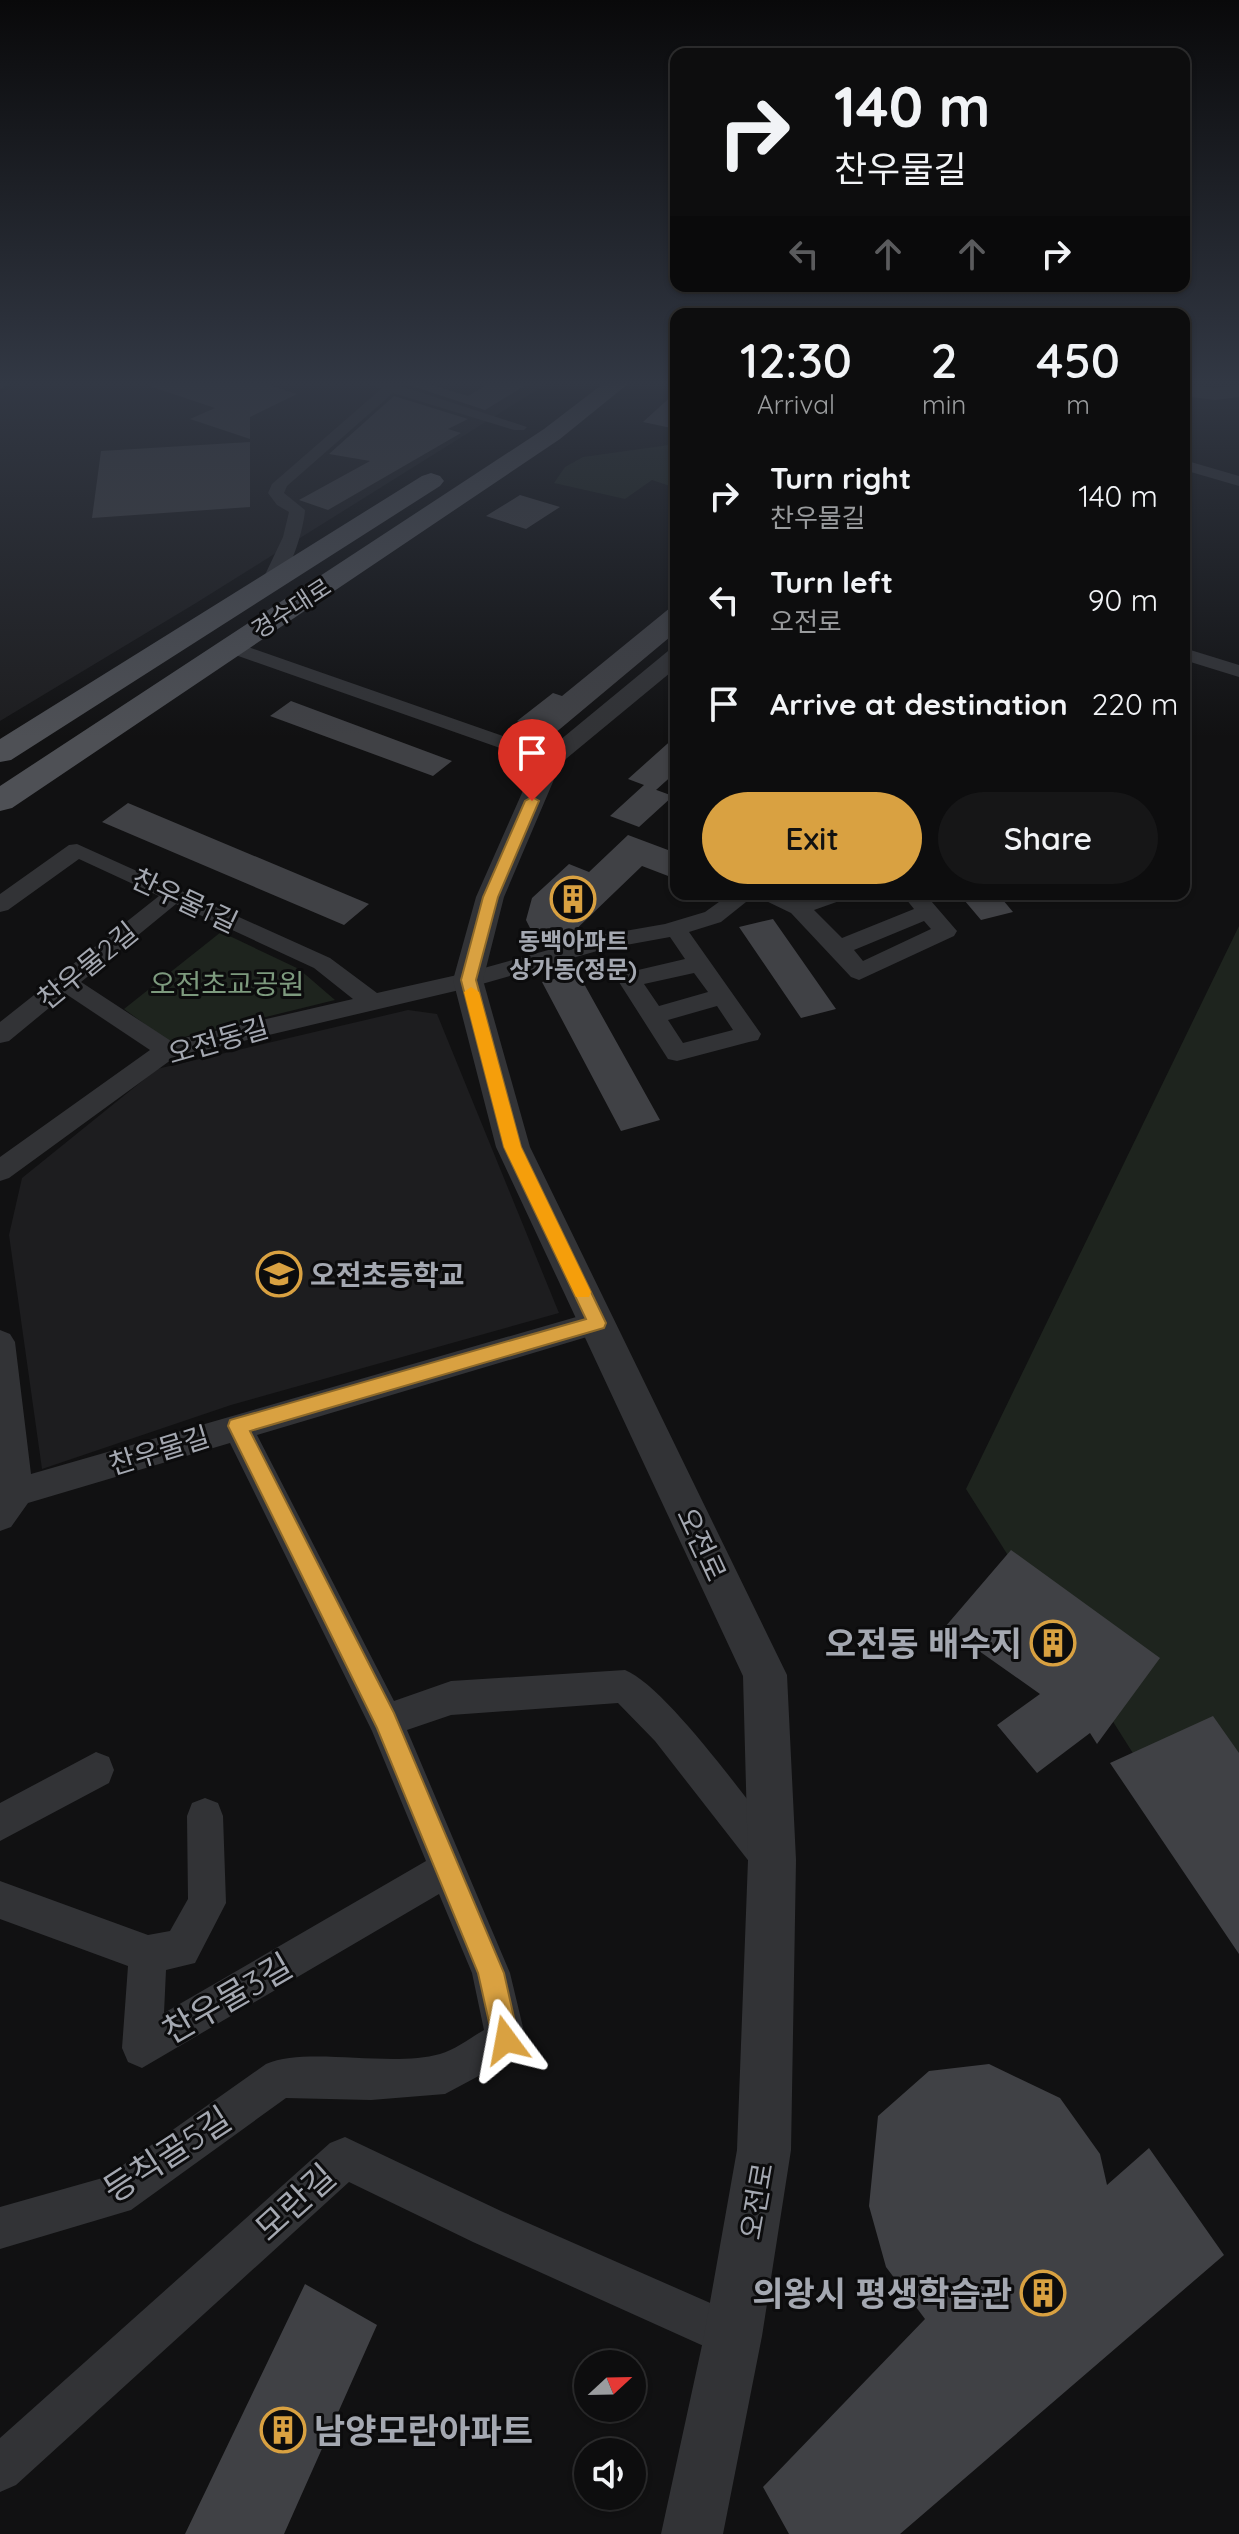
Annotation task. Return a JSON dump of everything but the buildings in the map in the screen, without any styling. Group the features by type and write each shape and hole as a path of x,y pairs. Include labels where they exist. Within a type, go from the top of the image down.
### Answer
{"main road":[{"name":"경수대로","path":"0,753 398,501"},
{"name":"경수대로","path":"0,801 452,501"}],"street":[{"path":"272,579 291,545 297,521 297,510 282,501"},
{"path":"231,647 550,759"},
{"path":"1190,656 1239,671"},
{"name":"오전로","path":"670,661 550,759 490,897 468,980 513,1147 765,1675 772,1860 764,2150 733,2336 692,2534"},
{"name":"찬우물1길","path":"0,905 77,850 322,963 372,1001"},
{"name":"찬우물2길","path":"0,1035 174,895"},
{"name":"오전동길","path":"0,1171 167,1050 468,980 602,942 675,928 713,917 737,900"},
{"path":"807,901 859,972 946,931 920,902"},
{"path":"675,928 749,1034 677,1053 629,979 700,964"},
{"path":"65,983 167,1050"},
{"path":"653,1016 723,996"},
{"name":"찬우물길","path":"6,1497 237,1426 597,1323"},
{"path":"0,1342 6,1497"},
{"path":"237,1426 386,1721 447,1869"},
{"path":"386,1721 451,1698 625,1686 667,1729 772,1860"},
{"path":"0,1823 96,1770"},
{"path":"0,1900 148,1954 181,1949 207,1903 205,1816"},
{"name":"찬우물3길","path":"148,1954 142,2048 447,1869"},
{"name":"등칙골5길","path":"0,2228 116,2195 280,2078 371,2080 445,2074 506,2040 491,1973 447,1869"},
{"name":"모란길","path":"0,2469 345,2158 488,2227 733,2336"}],"shaded area":[{"path":"0,501 359,501 196,603 0,721"},
{"name":"오전초등학교","path":"408,1010 437,1014 559,1313 231,1405 42,1469 9,1235 22,1178 157,1069"}],"green space":[{"path":"1239,926 1239,1921 966,1489"},
{"name":"오전초교공원","path":"221,932 299,969 335,1000 168,1041 124,1009"}],"slow traffic":[{"path":"471,992 513,1147 582,1292"}],"place":[{"name":"동백아파트 상가동(정문)","path":"573,899"},
{"name":"오전초등학교","path":"279,1274"},
{"name":"오전동 배수지","path":"1053,1643"},
{"name":"의왕시 평생학습관","path":"1043,2293"},
{"name":"남양모란아파트","path":"283,2430"}],"route":[{"path":"506,2040 491,1973 386,1721 237,1426 597,1323 513,1147 468,980 490,897 532,801"}]}
